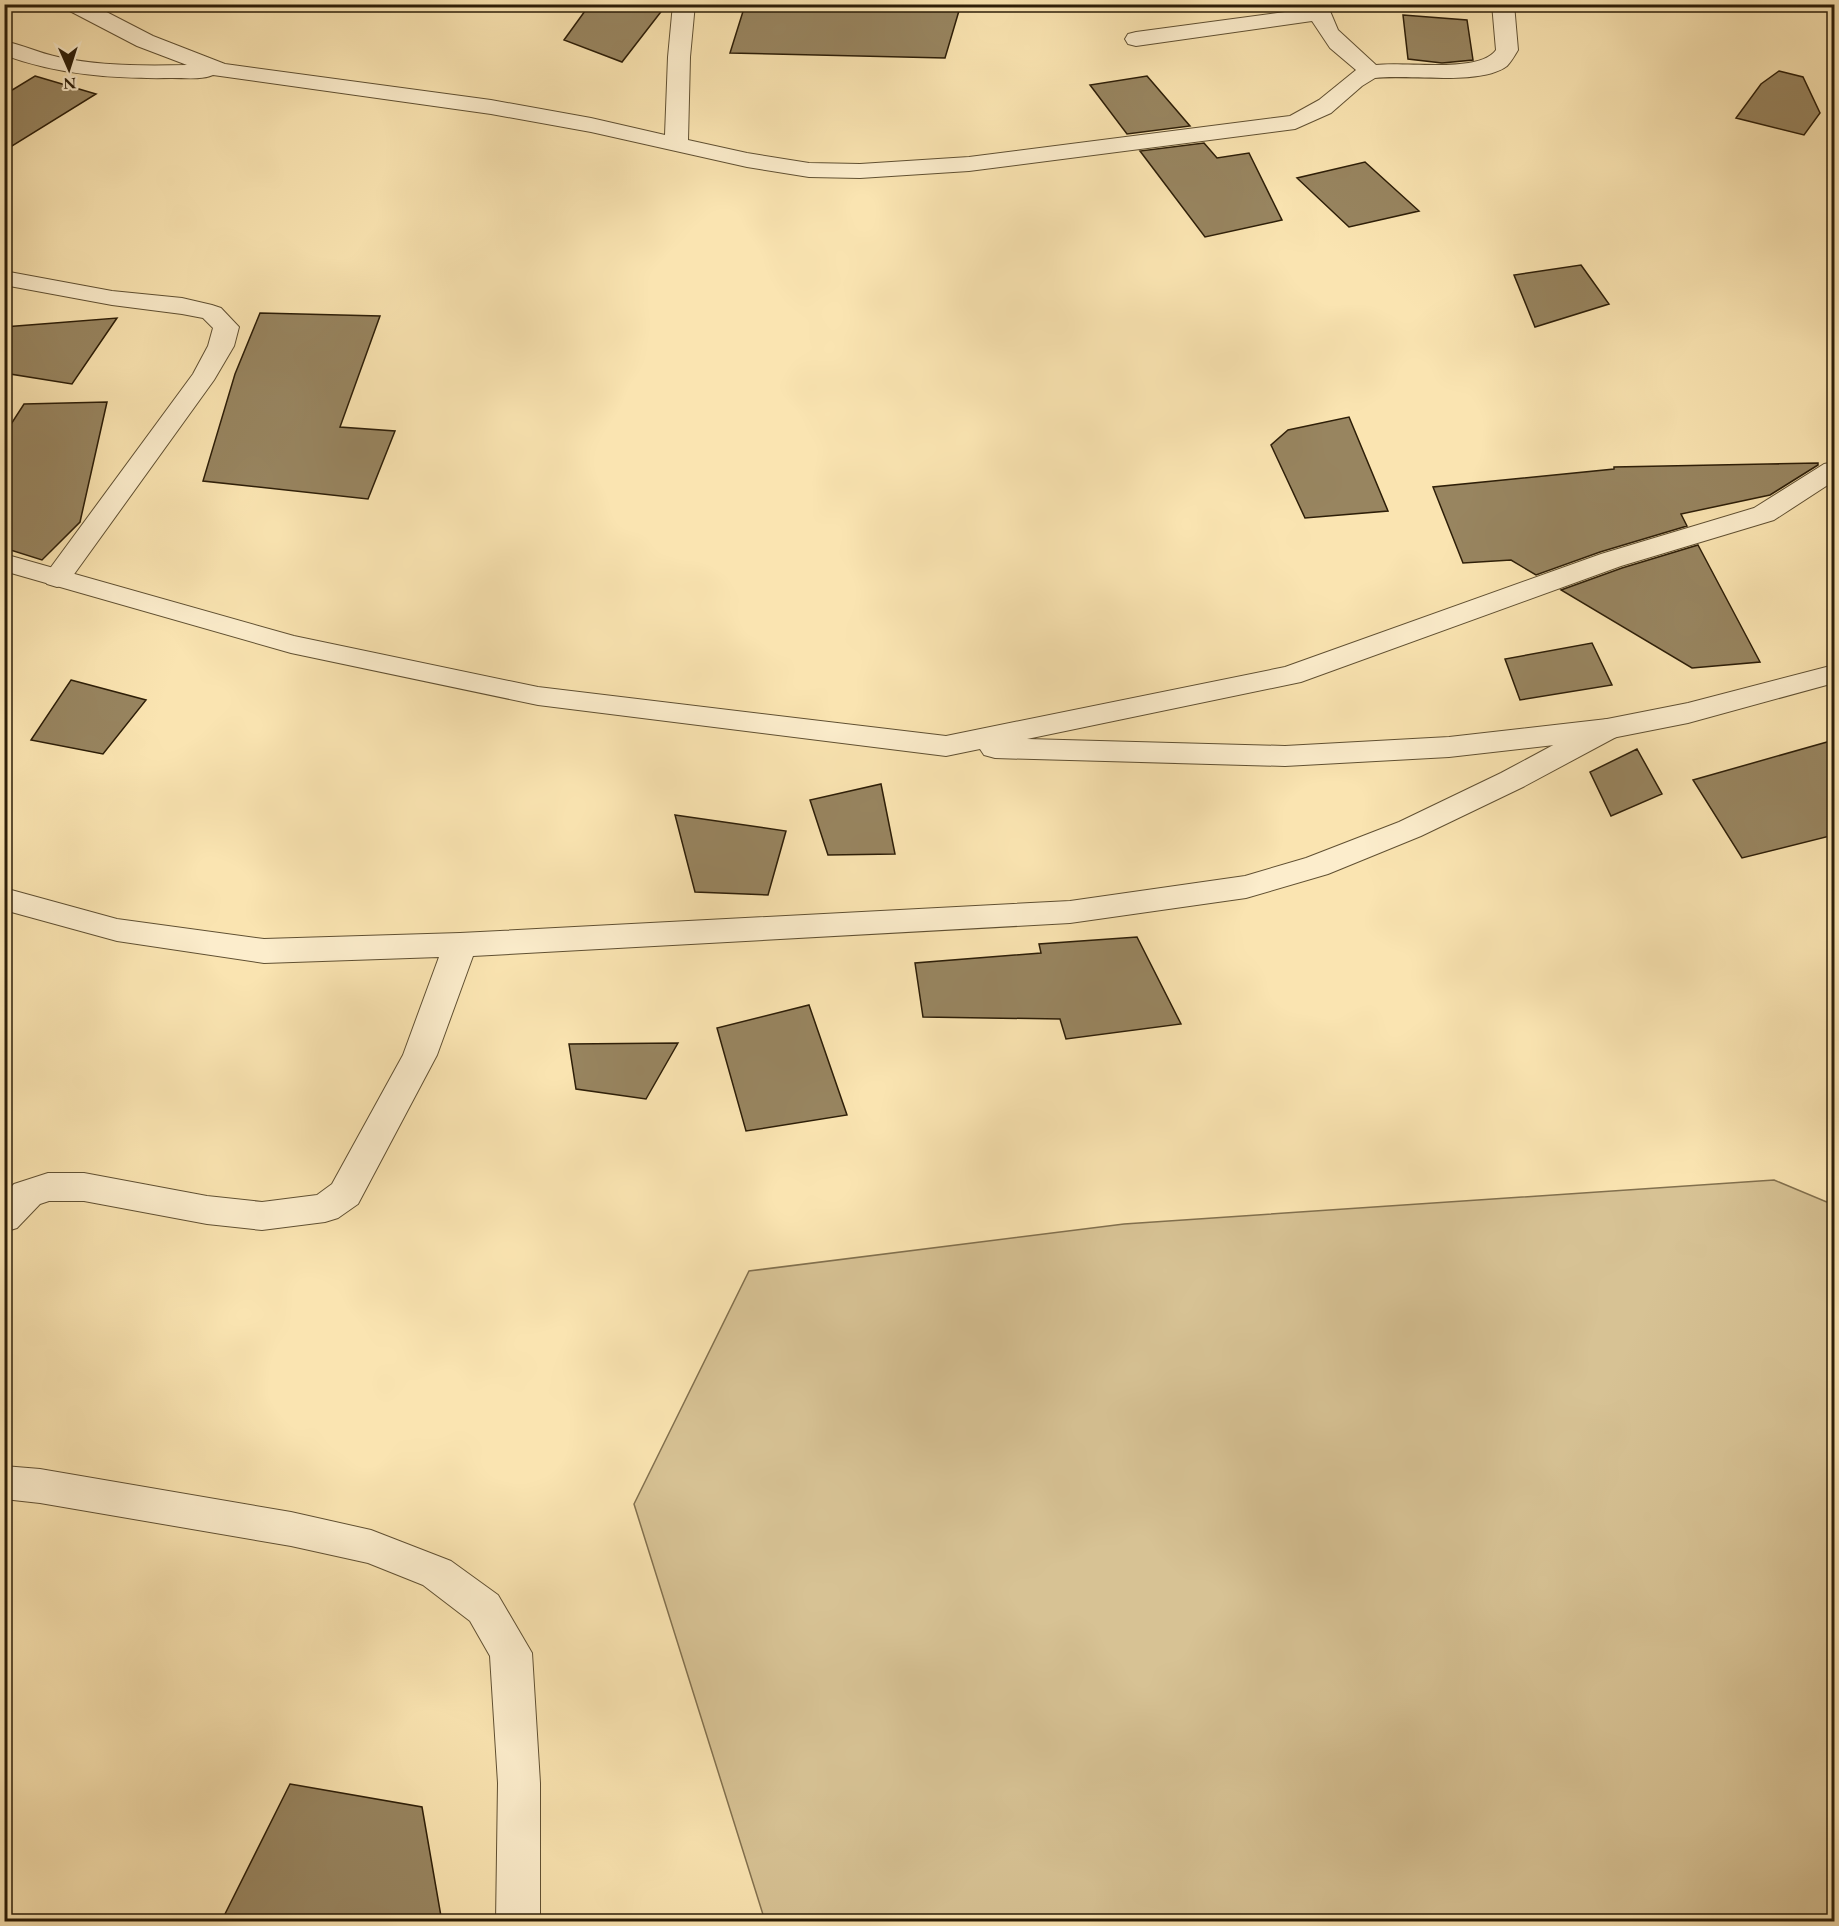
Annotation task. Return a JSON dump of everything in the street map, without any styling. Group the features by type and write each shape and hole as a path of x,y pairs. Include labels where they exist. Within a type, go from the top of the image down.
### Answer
{"street":[{"path":"74,4 145,41 220,70"},
{"path":"676,143 679,57 684,4"},
{"path":"4,47 71,68 119,73 220,70 490,107 676,143 747,160 809,170 860,171 969,164 1294,122 1314,114 1332,101 1345,87 1372,72 1469,69 1498,62 1507,50 1503,4"},
{"path":"1136,39 1317,9 1322,26 1331,38 1372,72"},
{"path":"4,278 112,297 182,306 212,313 226,327 221,346 205,375 57,578"},
{"path":"946,746 1291,675 1611,560 1764,514 1834,470"},
{"path":"4,562 291,644 538,696 946,746 1285,756 1449,747 1607,729 1688,713 1834,674"},
{"path":"4,899 117,930 207,945 264,951 460,945 1058,913 1246,887 1317,866 1410,830 1512,780 1607,729"},
{"path":"4,1218 27,1194 48,1186 84,1187 207,1210 262,1216 325,1208 345,1194 420,1055 460,945"},
{"path":"4,1482 40,1486 280,1527 371,1547 437,1574 484,1608 511,1653 519,1783 518,1922"}],"shaded area":[{"path":"1774,1180 1834,1205 1834,1921 765,1921 634,1504 749,1271 1124,1224"}],"building":[{"path":"590,4 667,4 622,62 564,40"},
{"path":"961,4 945,58 730,53 745,5"},
{"path":"1403,15 1467,20 1473,60 1442,63 1408,59"},
{"path":"1779,71 1803,77 1820,113 1804,135 1736,118 1761,84"},
{"path":"35,76 96,94 4,151 4,95"},
{"path":"1147,76 1190,126 1127,134 1090,85"},
{"path":"1204,143 1217,158 1249,153 1282,220 1205,237 1140,151"},
{"path":"1365,162 1419,211 1349,227 1297,178"},
{"path":"1581,265 1609,304 1535,327 1514,275"},
{"path":"260,313 380,316 340,427 395,431 368,499 203,481 235,374"},
{"path":"117,318 72,384 4,373 4,327"},
{"path":"107,402 80,522 42,560 4,548 4,435 24,404"},
{"path":"1349,417 1388,511 1305,518 1271,445 1288,430"},
{"path":"1818,463 1770,495 1681,514 1687,526 1600,552 1536,575 1511,560 1463,563 1433,487 1614,469 1614,467"},
{"path":"1698,545 1760,662 1692,668 1561,590 1622,568"},
{"path":"1592,643 1612,685 1520,700 1505,659"},
{"path":"71,680 146,700 103,754 31,740"},
{"path":"1834,740 1834,835 1742,858 1693,780"},
{"path":"1637,749 1662,794 1611,816 1590,772"},
{"path":"881,784 895,854 828,855 810,800"},
{"path":"675,815 786,831 768,895 695,892"},
{"path":"1137,937 1181,1024 1066,1039 1060,1019 923,1017 915,963 1041,953 1039,944"},
{"path":"809,1005 847,1115 746,1131 717,1028"},
{"path":"678,1043 646,1099 576,1089 569,1044"},
{"path":"290,1784 422,1807 442,1922 221,1922"}]}
